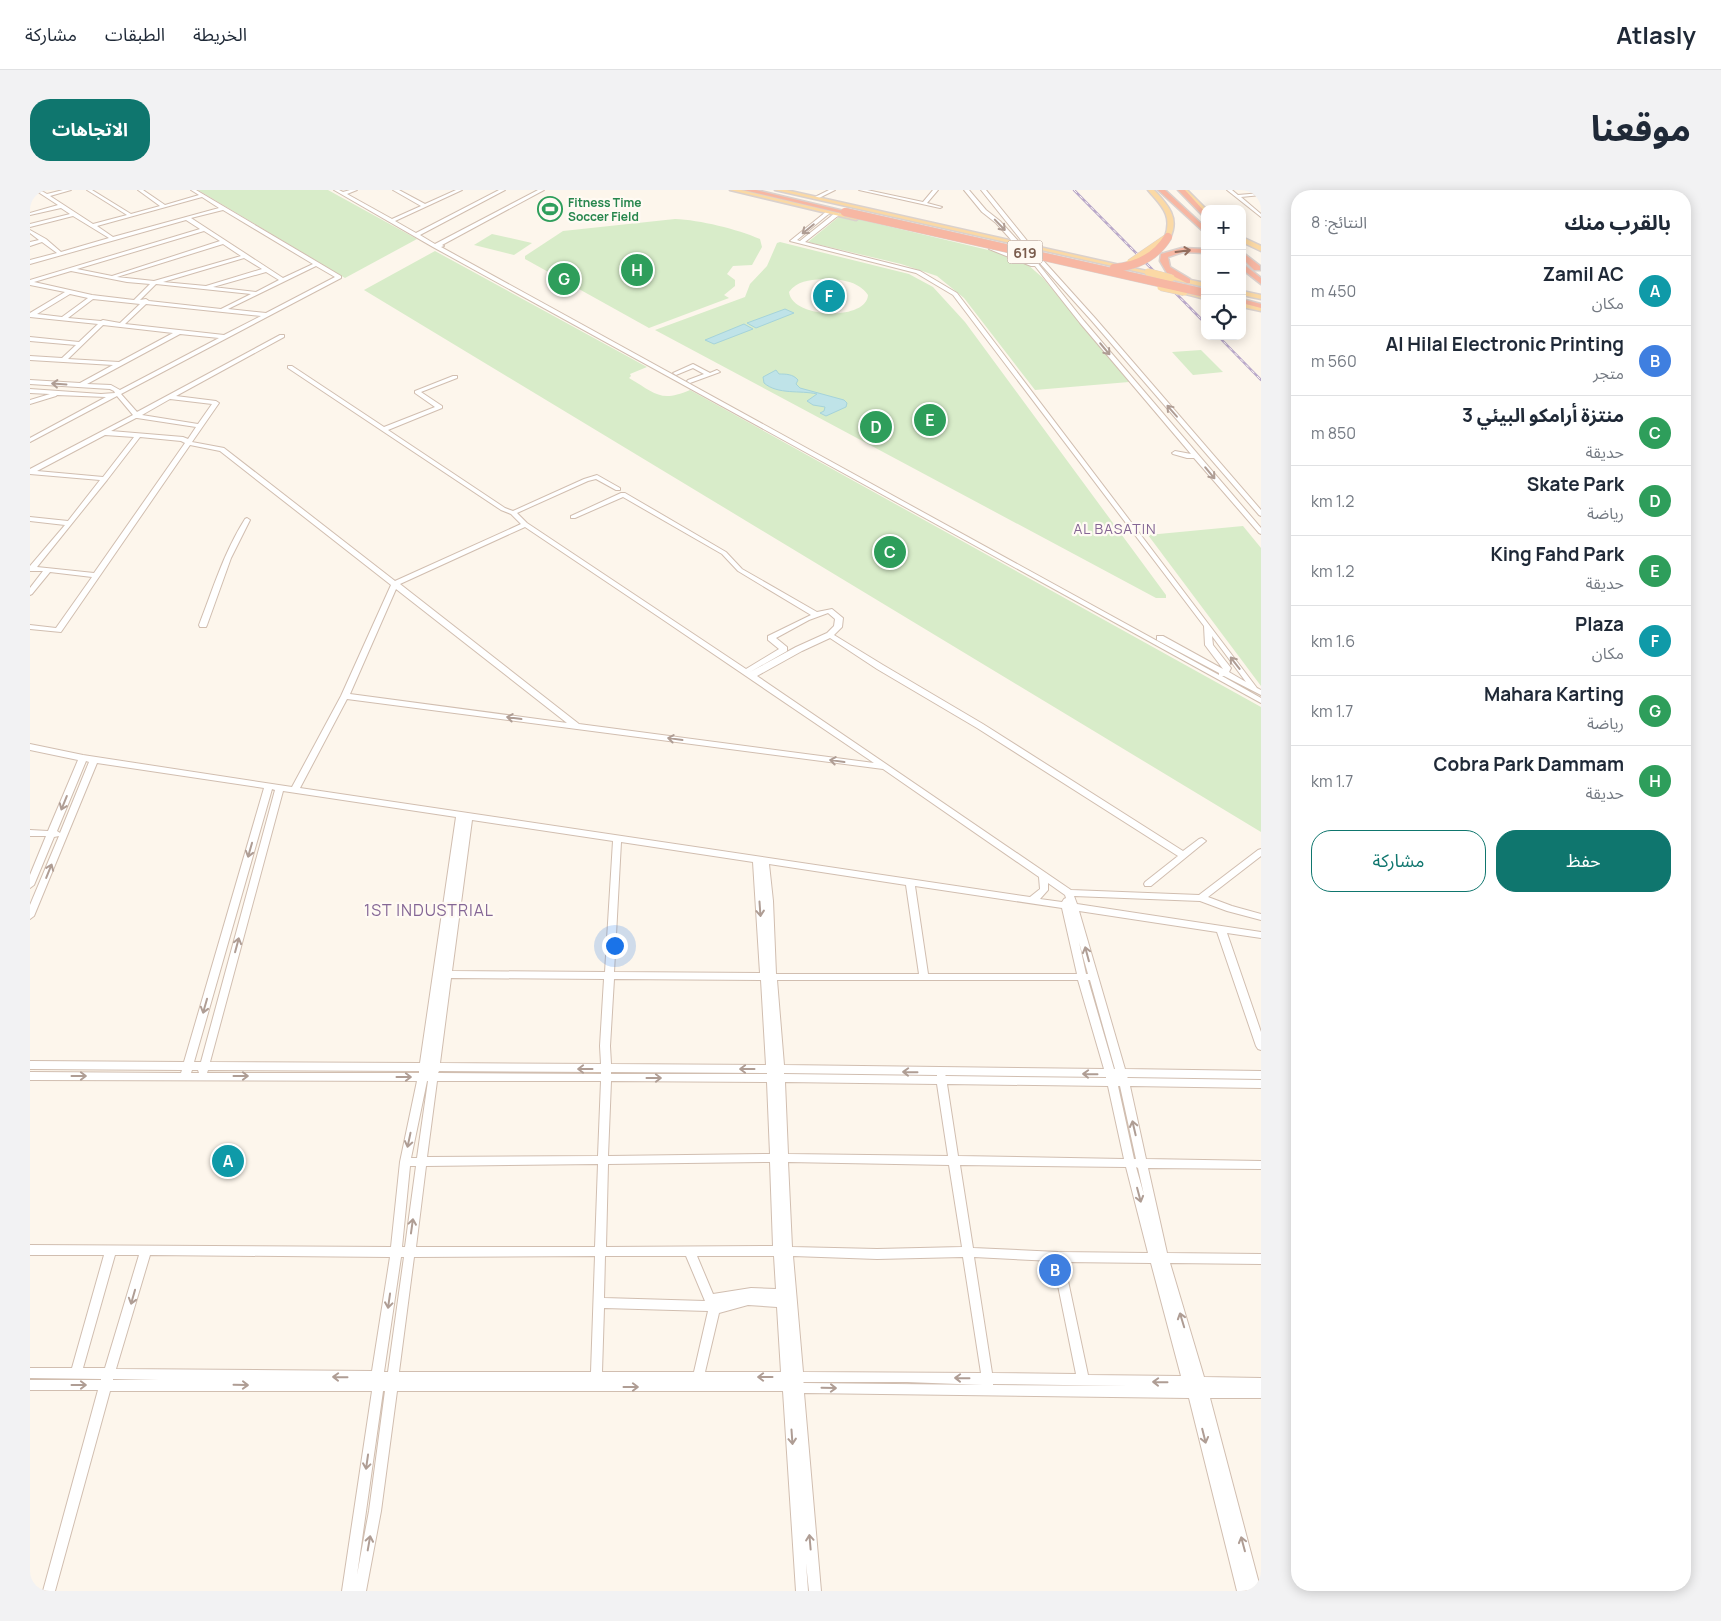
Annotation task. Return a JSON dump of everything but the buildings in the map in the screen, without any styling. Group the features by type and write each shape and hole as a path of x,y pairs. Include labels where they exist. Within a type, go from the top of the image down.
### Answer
{"highway":[{"name":"619","path":"747,190 841,213 1201,292"},
{"name":"619","path":"766,190 1201,286"},
{"path":"1161,190 1201,227"},
{"path":"1171,190 1201,216"},
{"path":"1182,190 1201,211"},
{"path":"1112,266 1128,268 1139,264 1163,246 1168,237"},
{"path":"1187,281 1167,270 1164,265 1164,256 1182,250 1201,251"},
{"path":"1246,258 1261,271"},
{"path":"1246,269 1261,282"},
{"path":"1246,298 1261,301"},
{"path":"1246,304 1261,308"}],"main road":[{"path":"733,190 1201,296"},
{"path":"778,190 1016,242 1201,286"},
{"path":"1151,190 1163,203 1172,218 1172,228 1168,237"},
{"path":"1182,190 1201,207"},
{"path":"1246,242 1260,248"},
{"path":"1246,294 1261,297"},
{"path":"1246,305 1261,308"}],"street":[{"path":"36,190 113,239"},
{"path":"46,196 69,190"},
{"path":"89,190 130,215"},
{"path":"140,190 164,206"},
{"path":"30,440 339,277 193,190"},
{"path":"336,190 435,246 468,261"},
{"path":"343,194 355,190"},
{"path":"395,190 425,206"},
{"path":"404,195 412,190"},
{"path":"392,221 460,190"},
{"path":"417,235 503,190"},
{"path":"435,246 542,190"},
{"path":"435,246 444,246 548,190"},
{"path":"815,198 834,190"},
{"path":"861,190 940,208"},
{"path":"891,197 895,190"},
{"path":"924,204 936,190"},
{"path":"966,190 1030,257 1261,532"},
{"path":"983,190 1039,259 1261,514"},
{"path":"1230,190 1261,216"},
{"path":"1238,196 1261,194"},
{"path":"92,226 202,196"},
{"path":"30,214 61,206"},
{"path":"30,262 223,208"},
{"path":"829,212 793,241 918,272 955,294 1207,626 1261,701"},
{"path":"800,243 841,213"},
{"path":"30,226 74,214"},
{"path":"187,218 282,280"},
{"path":"30,283 205,229"},
{"path":"30,231 60,253"},
{"path":"30,244 44,240"},
{"path":"111,277 223,242"},
{"path":"444,246 513,286 692,383"},
{"path":"991,248 1021,259 1039,269"},
{"path":"136,301 154,283 245,256"},
{"path":"1046,267 1049,264 1058,263"},
{"path":"223,310 316,264"},
{"path":"72,270 154,283 255,293"},
{"path":"203,289 266,270"},
{"path":"30,283 92,297 146,301 267,315"},
{"path":"31,315 69,292"},
{"path":"64,318 92,297"},
{"path":"122,324 146,301"},
{"path":"31,315 225,337"},
{"path":"64,360 103,322"},
{"path":"78,386 179,332"},
{"path":"30,472 137,416 168,397 282,336"},
{"path":"30,339 80,344"},
{"path":"30,358 119,364"},
{"path":"676,373 693,366 708,374"},
{"path":"290,368 503,509 513,513 525,524 1069,893 1201,898 1230,909 1261,917"},
{"path":"664,369 676,373 786,436 1256,693"},
{"path":"692,383 708,374 717,372"},
{"path":"384,429 440,407 417,392 455,377"},
{"path":"30,382 111,387 117,390 118,394 137,416 201,426"},
{"path":"30,393 101,396 118,394"},
{"path":"30,402 60,393"},
{"path":"30,627 58,630 216,403 168,397"},
{"path":"104,433 183,439 188,443 222,449 576,726"},
{"path":"31,569 70,523 138,435"},
{"path":"1175,453 1196,456"},
{"path":"30,472 105,479"},
{"path":"513,513 586,480 597,477 618,489"},
{"path":"573,517 623,494 724,553 740,570 815,614"},
{"path":"30,519 70,523"},
{"path":"203,625 225,564 247,520"},
{"path":"295,790 345,696 395,584 525,524"},
{"path":"31,569 96,575"},
{"path":"30,593 48,570"},
{"path":"829,611 839,618 838,627 830,635 748,674 784,649 771,638 804,622 815,614 829,611"},
{"path":"1207,626 1209,645 1227,668 1224,677"},
{"path":"830,635 980,726 1183,855"},
{"path":"345,696 885,767"},
{"path":"30,747 94,760 1261,935"},
{"path":"30,885 83,758"},
{"path":"30,916 34,895 64,834 94,760"},
{"path":"186,1071 269,786"},
{"path":"203,1071 280,788"},
{"path":"360,1591 375,1511 421,1162 428,1072 464,816"},
{"path":"256,828 268,829"},
{"path":"30,834 64,834"},
{"path":"596,1382 606,1074 605,1046 617,839"},
{"path":"1148,884 1202,841"},
{"path":"1201,898 1261,852"},
{"path":"760,860 769,901 768,976 792,1382 802,1505 815,1591"},
{"path":"1032,901 1044,890 1043,874"},
{"path":"910,883 924,977"},
{"path":"1069,893 1070,906 1117,1078 1160,1255 1231,1523 1243,1591"},
{"path":"228,928 242,926"},
{"path":"1221,929 1261,1046"},
{"path":"442,974 924,977 1088,976"},
{"path":"30,1065 186,1071"},
{"path":"30,1076 186,1071 1117,1078 1261,1075"},
{"path":"348,1591 396,1252 405,1162 428,1072"},
{"path":"940,1077 989,1384"},
{"path":"1117,1078 1261,1084"},
{"path":"405,1162 603,1159 955,1162 1137,1160 1261,1165"},
{"path":"30,1250 600,1253 968,1252 1058,1257 1160,1255 1261,1259"},
{"path":"76,1374 110,1250"},
{"path":"49,1591 146,1250"},
{"path":"690,1252 713,1305 698,1377"},
{"path":"783,1252 782,1298 792,1382"},
{"path":"1058,1257 1083,1380"},
{"path":"598,1303 713,1305 782,1298"},
{"path":"386,1320 400,1320"},
{"path":"30,1373 76,1374 108,1380"},
{"path":"596,1382 698,1377 792,1382"},
{"path":"30,1385 108,1380 792,1382 1196,1387 1261,1383"},
{"path":"989,1384 1083,1380 1261,1393"},
{"path":"802,1505 802,1591"},
{"path":"360,1511 375,1511"},
{"path":"1231,1523 1255,1591"}],"green space":[{"path":"198,190 328,190 417,239 345,278"},
{"path":"841,215 1001,253 1027,264 1043,278 1129,382 1035,390 964,298 937,276 901,264 808,242"},
{"path":"675,219 707,223 741,232 760,239 762,247 752,265 733,266 727,274 735,280 735,286 724,295 729,298 649,328 525,259 525,256 563,231"},
{"path":"492,234 532,243 514,255 474,245"},
{"path":"780,242 909,274 933,287 965,322 1166,595 1166,598 1156,598 655,330 745,297 750,284 767,266 777,243","holes":["822,279 853,283 868,295 864,303 856,309 843,313 815,312 802,308 793,301 789,292 792,288 804,282"]},
{"path":"435,251 647,367 630,374 629,378 652,392 658,395 671,396 690,390 1261,707 1261,832 364,290"},
{"path":"1201,350 1223,372 1193,375 1172,352"},
{"path":"1243,526 1261,548 1261,686 1148,535"}],"water":[{"path":"785,309 794,313 756,328 747,323"},
{"path":"744,324 753,329 714,344 705,340"},
{"path":"776,370 779,374 796,378 798,380 796,384 800,388 844,400 847,403 846,407 826,416 820,413 824,411 825,407 813,405 807,401 817,394 782,391 770,387 764,383 763,377"}],"railway":[{"path":"1074,190 1201,319"},
{"path":"1222,340 1261,380"}],"place":[{"name":"Fitness Time Soccer Field","path":"550,209"},
{"name":"Cobra Park Dammam","path":"637,270"},
{"name":"Mahara Karting","path":"564,279"},
{"name":"Plaza","path":"829,296"},
{"name":"King Fahd Park","path":"930,420"},
{"name":"Skate Park","path":"876,427"},
{"name":"منتزة أرامكو البيئي 3","path":"890,552"},
{"name":"Zamil AC","path":"228,1161"},
{"name":"Al Hilal Electronic Printing","path":"1055,1270"}],"district":[{"name":"AL BASATIN","path":"1115,528"},
{"name":"1ST INDUSTRIAL","path":"429,910"}]}
